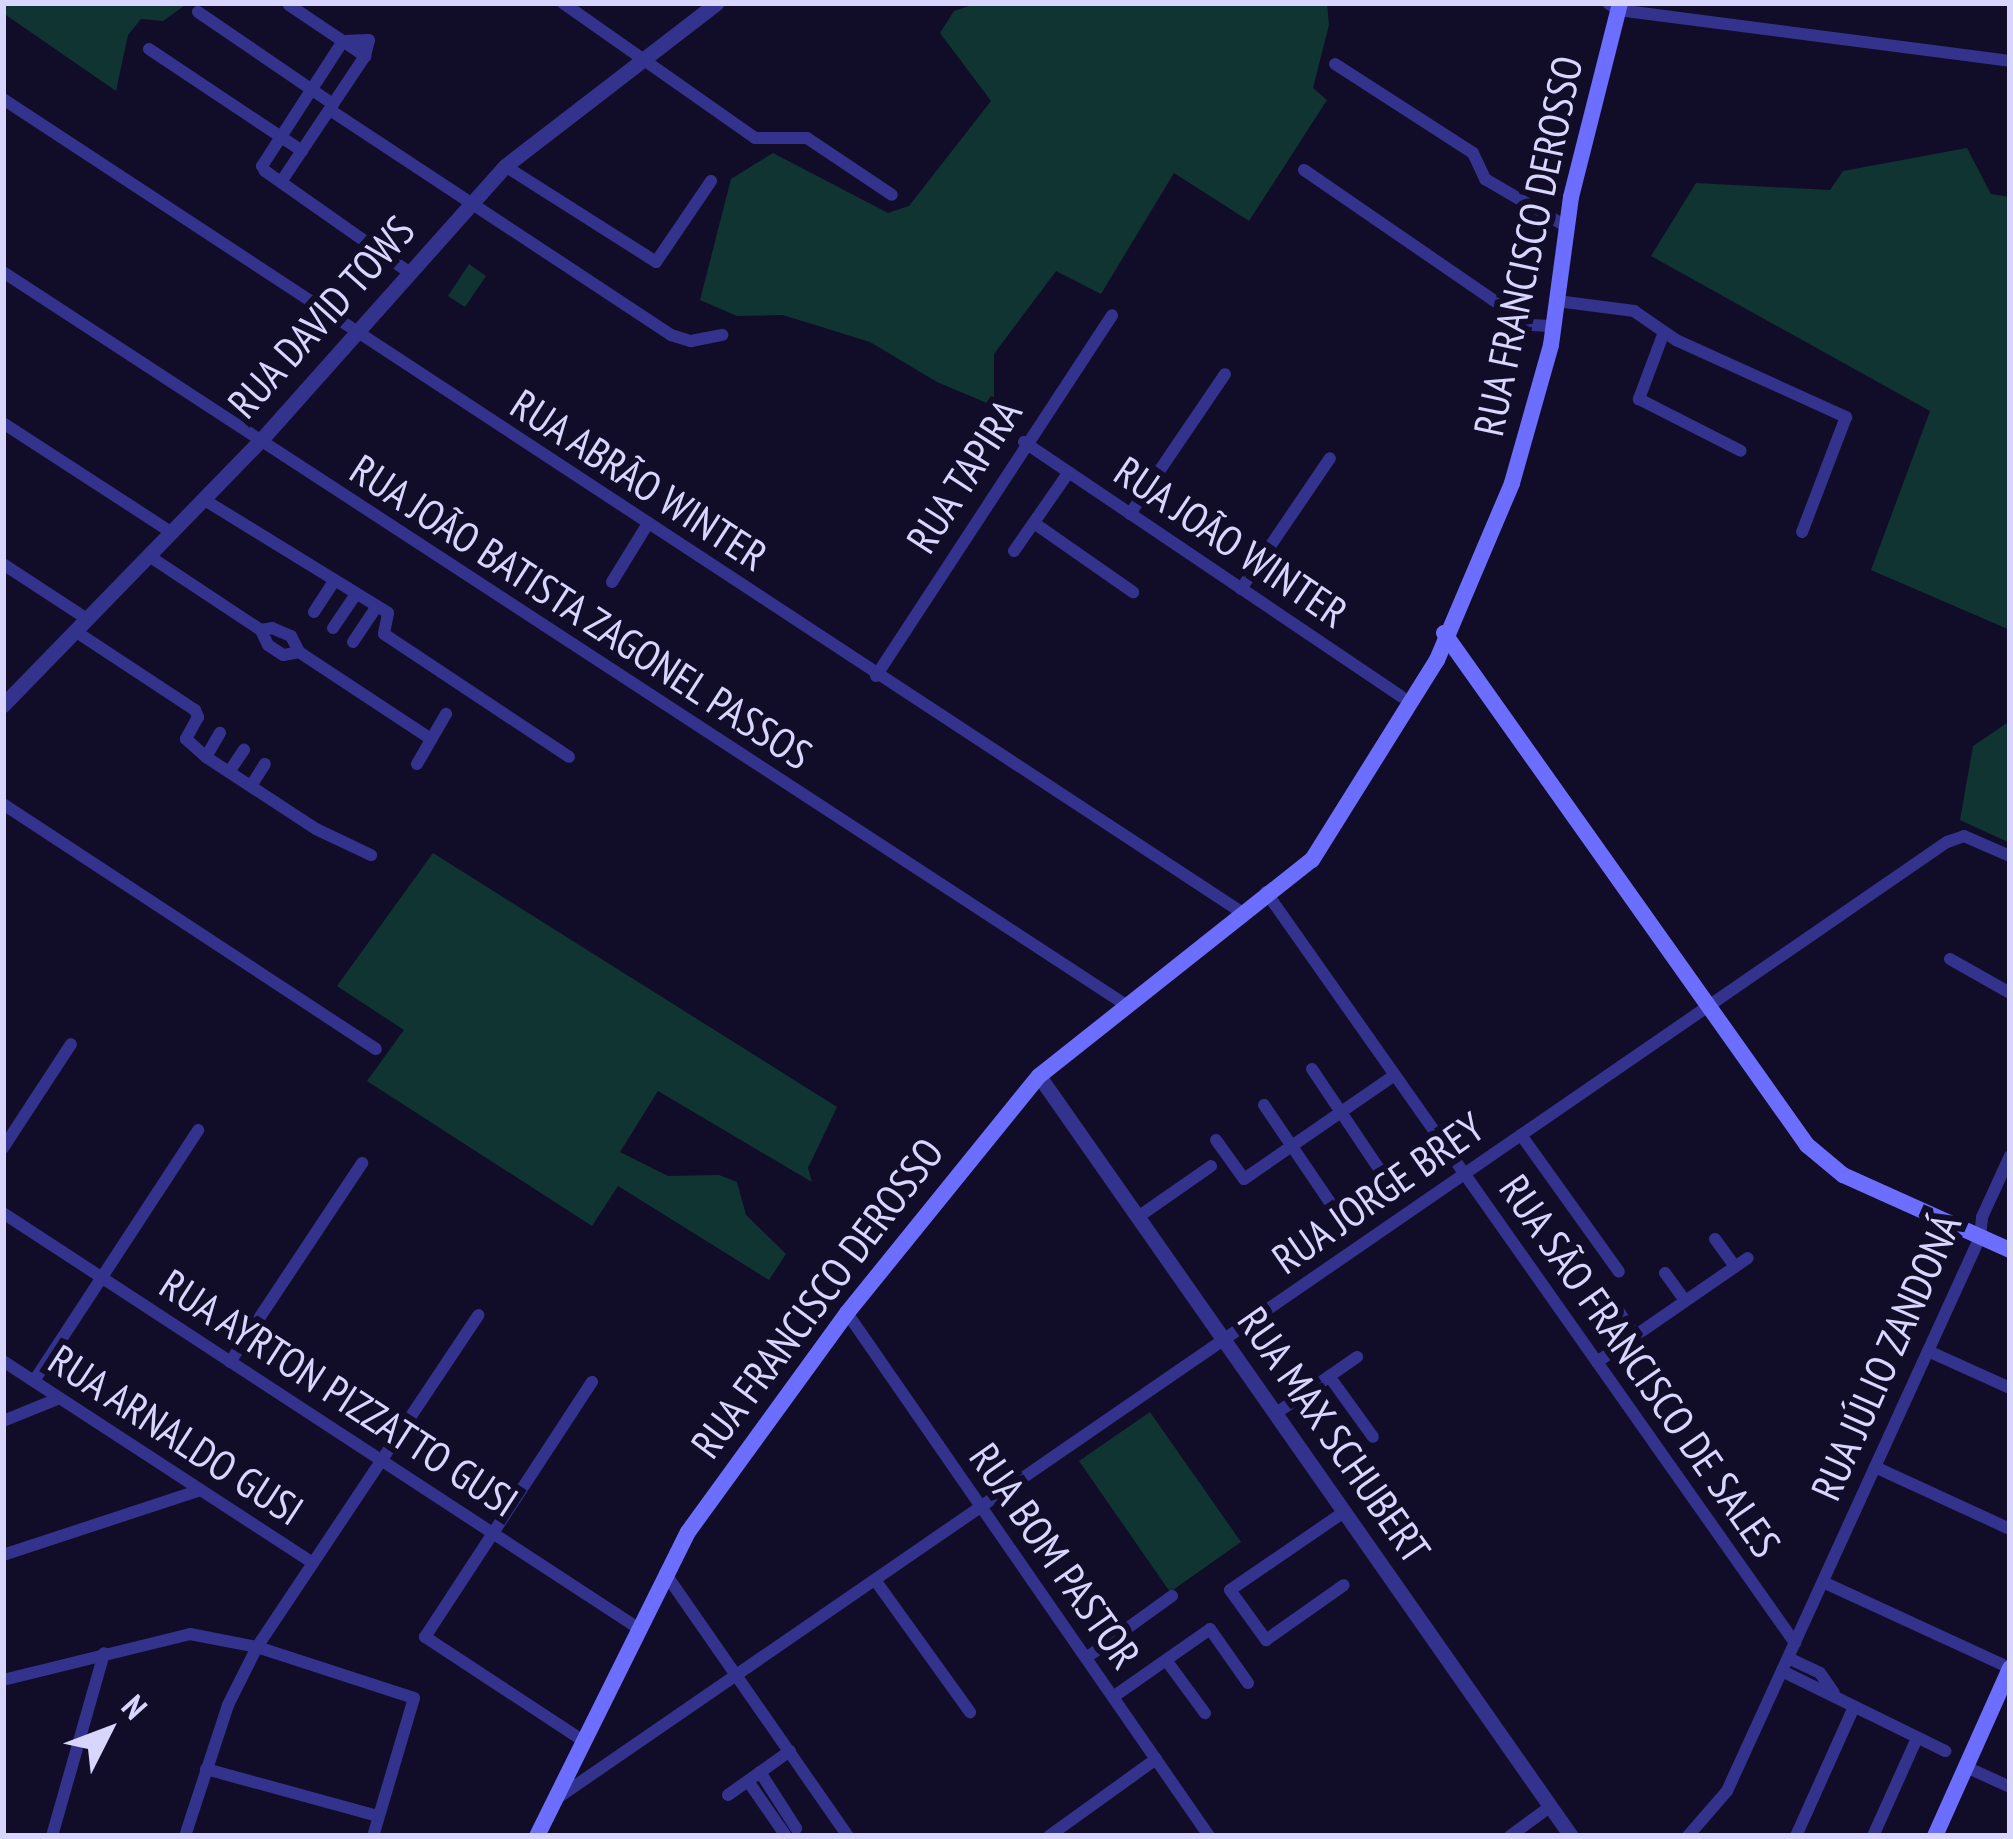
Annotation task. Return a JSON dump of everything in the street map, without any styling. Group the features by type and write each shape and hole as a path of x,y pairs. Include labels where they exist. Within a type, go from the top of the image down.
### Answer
{"main road":[{"name":"RUA FRANCISCO DEROSSO","path":"537,1836 665,1573 714,1493 847,1312 1039,1076 1241,911 1302,869 1332,834 1437,660 1444,634 1512,483 1554,326 1567,227 1616,5"},
{"name":"RUA FRANCISCO DEROSSO","path":"1266,892 1324,827 1444,634"},
{"path":"1444,634 1818,1156 1843,1175 2010,1250"},
{"path":"1935,1836 2010,1668"}],"street":[{"path":"562,3 755,138 807,138 892,195"},
{"name":"RUA DAVID TOWS","path":"7,694 260,441 506,166 717,3"},
{"path":"281,182 365,56 369,40 343,41 289,5"},
{"path":"1616,5 2010,62"},
{"path":"198,12 468,205 671,335 691,340 722,334"},
{"path":"343,41 262,166 410,273"},
{"path":"149,49 302,152"},
{"path":"1335,64 1473,153 1486,178 1567,227"},
{"name":"RUA ABRÃO WINTER","path":"3,99 876,676 1241,911"},
{"path":"506,166 656,262 711,181"},
{"path":"1304,170 1512,313 1532,325 1554,326"},
{"name":"RUA JOÃO BATISTA ZAGONEL PASSOS","path":"3,272 1126,1005"},
{"path":"1557,301 1634,310 1664,332 1846,417 1802,532"},
{"name":"RUA TAPIRA","path":"876,676 1024,442 1112,316"},
{"path":"1664,332 1639,399 1741,452"},
{"path":"1130,514 1226,374"},
{"path":"3,423 171,532"},
{"name":"RUA JOÃO WINTER","path":"1024,442 1402,696"},
{"path":"1241,589 1330,458"},
{"path":"1014,551 1069,472"},
{"path":"203,499 390,616 384,634 569,757"},
{"path":"1034,523 1133,592"},
{"path":"612,582 647,525"},
{"path":"149,556 260,630 291,636 299,652 431,739"},
{"path":"3,564 196,710 198,717 186,739 206,757 316,829 371,855"},
{"path":"314,612 334,580"},
{"path":"333,628 356,594"},
{"path":"353,642 377,607"},
{"path":"417,764 446,714"},
{"path":"206,757 220,734"},
{"path":"229,772 244,750"},
{"path":"251,786 265,764"},
{"path":"3,804 376,1049"},
{"name":"RUA JORGE BREY","path":"553,1801 1953,838 1970,838 2010,856"},
{"name":"RUA SÃO FRANCISCO DE SALES","path":"1266,892 1795,1643"},
{"path":"1951,959 2010,993"},
{"path":"3,1148 71,1044"},
{"path":"1312,1069 1384,1177"},
{"path":"1216,1139 1244,1179 1395,1075"},
{"name":"RUA MAX SCHUBERT","path":"1039,1076 1571,1836"},
{"path":"1264,1105 1335,1210"},
{"path":"34,1381 105,1280 198,1130"},
{"path":"1521,1135 1619,1272"},
{"name":"RUA JÚLIO ZANDONÁ","path":"1688,1836 1721,1802 1980,1237 1982,1217 2010,1156"},
{"path":"230,1362 362,1163"},
{"path":"1138,1217 1211,1166"},
{"name":"RUA AYRTON PIZZATTO GUSI","path":"3,1214 638,1628"},
{"path":"1715,1239 1735,1267"},
{"path":"1597,1362 1748,1258"},
{"path":"1665,1273 1685,1301"},
{"path":"1617,1309 1636,1336"},
{"name":"RUA BOM PASTOR","path":"847,1312 1210,1836"},
{"path":"184,1836 206,1768 257,1647 478,1316"},
{"path":"1928,1351 2010,1388"},
{"path":"1275,1414 1357,1357"},
{"name":"RUA ARNALDO GUSI","path":"3,1361 313,1563"},
{"path":"1329,1376 1373,1437"},
{"path":"582,1739 424,1636 592,1382"},
{"path":"3,1421 60,1398"},
{"path":"1875,1467 2010,1528"},
{"path":"3,1555 201,1490"},
{"path":"1344,1512 1230,1590 1266,1640 1344,1585"},
{"path":"665,1573 848,1836"},
{"path":"875,1580 970,1712"},
{"path":"1822,1582 2010,1668"},
{"path":"1086,1658 1172,1596"},
{"path":"1113,1697 1210,1629 1248,1683"},
{"path":"3,1680 190,1634 257,1647 414,1698 373,1836"},
{"path":"52,1836 104,1653"},
{"path":"1166,1660 1205,1713"},
{"path":"1785,1664 1820,1672 1834,1694 1853,1709 1945,1751"},
{"path":"1796,1836 1853,1709"},
{"path":"1873,1836 1917,1738"},
{"path":"728,1795 790,1751"},
{"path":"1049,1836 1156,1759"},
{"path":"1966,1767 2010,1787"},
{"path":"206,1768 378,1816"},
{"path":"760,1772 791,1832"},
{"path":"748,1781 791,1832"},
{"path":"1510,1836 1550,1806"}],"green space":[{"path":"3,3 188,3 163,21 141,19 128,35 116,91 3,13"},
{"path":"978,3 1327,3 1329,25 1313,88 1327,100 1249,221 1174,173 1101,294 1056,271 994,354 994,406 937,382 870,342 783,315 737,316 700,300 731,179 773,153 888,213 909,206 991,101 940,33 954,11"},
{"path":"1967,148 1991,194 2010,197 2010,630 1871,570 1930,411 1651,256 1696,183 1830,190 1843,171"},
{"path":"469,264 486,276 465,307 448,296"},
{"path":"2010,721 2010,843 1960,820 1973,746"},
{"path":"433,853 837,1107 808,1168 812,1182 658,1091 620,1152 668,1176 719,1175 737,1182 746,1215 786,1254 769,1280 618,1186 592,1226 367,1081 404,1030 337,986"},
{"path":"1150,1412 1241,1542 1170,1592 1079,1461"}]}
